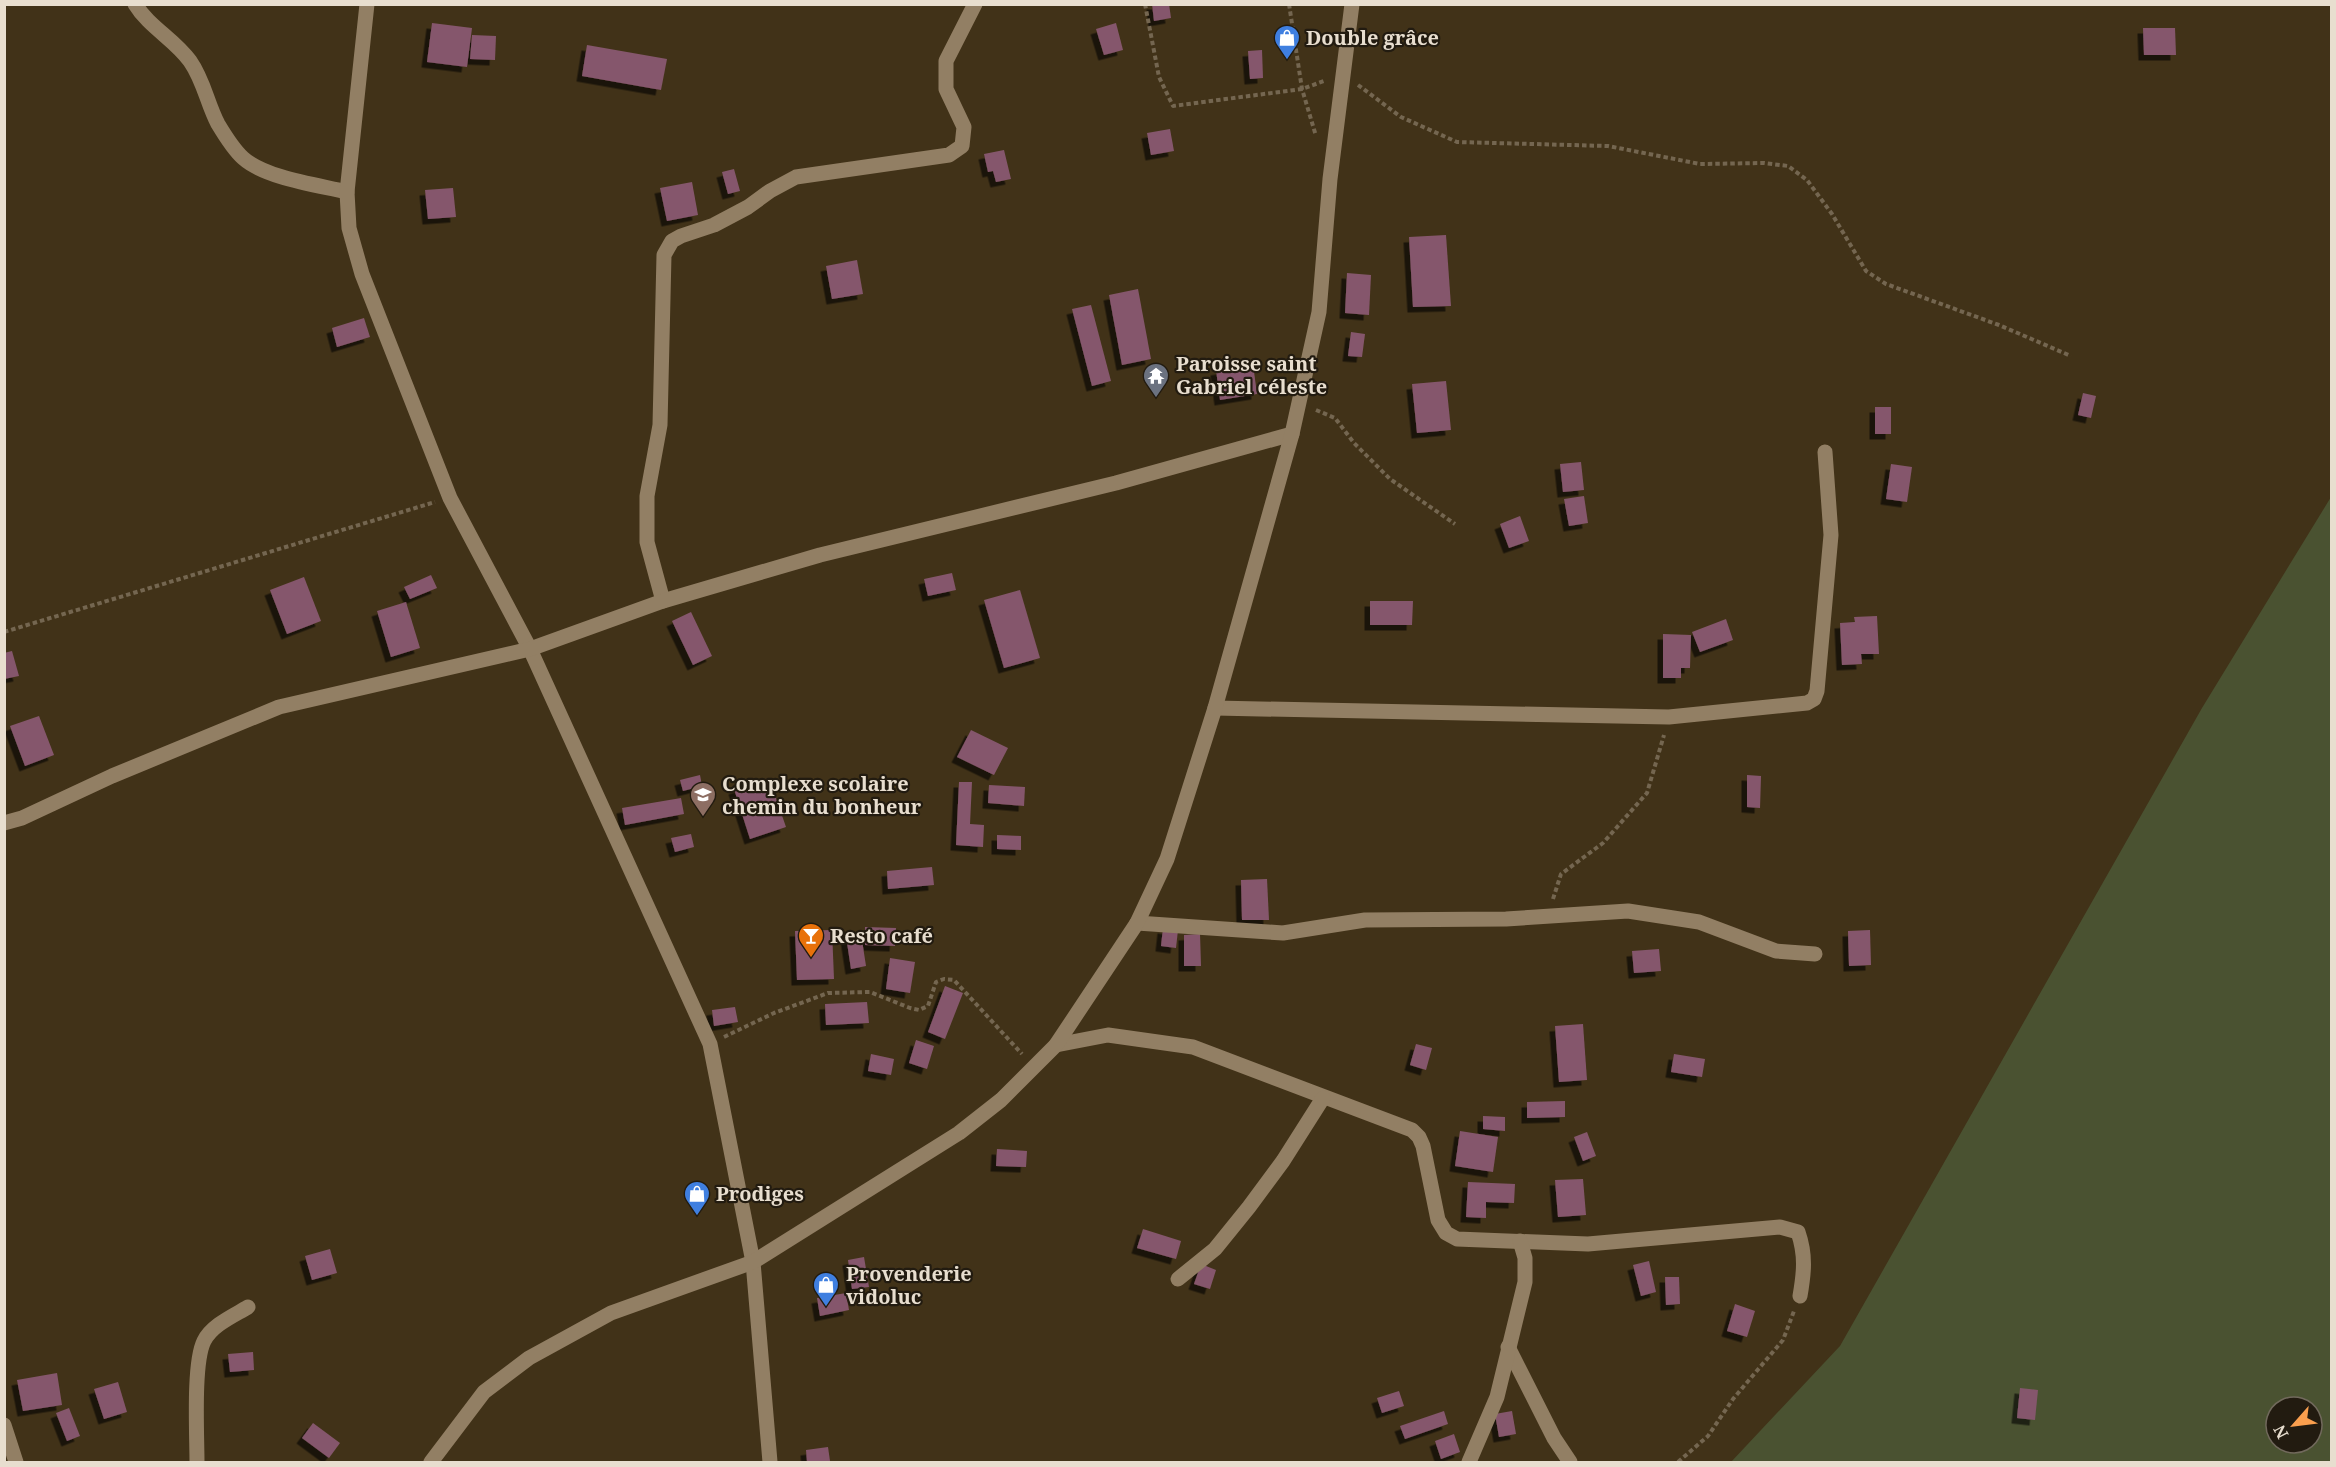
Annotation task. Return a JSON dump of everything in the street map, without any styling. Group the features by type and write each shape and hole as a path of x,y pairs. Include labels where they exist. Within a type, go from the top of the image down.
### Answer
{"street":[{"path":"135,4 144,19 167,36 189,60 205,87 218,124 243,158 278,176 347,192"},
{"path":"367,4 347,192 349,228 362,274 450,498 530,650 710,1044 753,1262 770,1462"},
{"path":"663,602 647,542 648,496 660,425 664,255 672,241 714,225 796,177 949,155 962,146 964,127 946,89 946,61 975,4"},
{"path":"430,1462 484,1392 529,1358 611,1313 753,1262 959,1133 1001,1100 1056,1046 1137,923 1167,859 1215,708 1292,434 1319,312 1330,179 1352,4"},
{"path":"4,822 22,818 112,776 279,707 530,650 663,602 820,555 1116,483 1292,434"},
{"path":"1215,708 1669,717 1807,703 1814,699 1817,691 1831,535 1826,452"},
{"path":"1137,923 1283,933 1365,920 1506,919 1628,911 1700,922 1776,951 1815,954"},
{"path":"1056,1046 1108,1035 1193,1047 1412,1130 1419,1137 1438,1220 1446,1233 1457,1239 1588,1244 1780,1227 1798,1232 1803,1247 1805,1266 1800,1296"},
{"path":"1178,1279 1215,1249 1249,1207 1283,1161 1323,1098"},
{"path":"1469,1462 1497,1397 1525,1282 1525,1258 1520,1241"},
{"path":"197,1462 198,1366 204,1341 218,1325 248,1307"},
{"path":"1508,1347 1554,1438 1570,1462"},
{"path":"4,1425 16,1462"}],"path":[{"path":"1145,4 1159,77 1173,106 1302,89 1342,75 1369,92 1401,117 1457,142 1608,146 1700,164 1764,163 1788,166 1807,180 1832,214 1866,271 1886,284 1999,325 2071,356"},
{"path":"1289,4 1302,89 1319,145"},
{"path":"1299,403 1335,418 1354,443 1390,479 1455,524"},
{"path":"4,632 450,498"},
{"path":"1548,915 1561,874 1603,843 1647,793 1669,717"},
{"path":"710,1044 774,1013 828,993 870,992 919,1010 928,1006 936,982 944,979 954,980 1034,1067"},
{"path":"1678,1462 1708,1436 1733,1399 1783,1340 1800,1296"}],"green space":[{"path":"2331,497 2331,1462 1731,1462 1840,1346 2202,708"}],"building":[{"path":"1152,4 1169,4 1171,18 1154,21"},
{"path":"432,23 472,28 467,67 427,62"},
{"path":"1116,23 1123,50 1104,55 1096,29"},
{"path":"2143,28 2175,28 2176,55 2144,55"},
{"path":"472,35 496,36 495,60 470,59"},
{"path":"587,45 667,59 661,90 582,76"},
{"path":"1262,50 1263,78 1250,79 1248,51"},
{"path":"1170,129 1174,151 1151,155 1147,133"},
{"path":"1004,150 1011,179 996,182 993,171 988,172 984,154"},
{"path":"734,169 740,191 728,194 722,172"},
{"path":"692,182 698,215 667,221 660,188"},
{"path":"453,188 456,217 428,219 425,190"},
{"path":"1446,235 1451,306 1413,307 1409,237"},
{"path":"857,260 863,294 832,299 826,266"},
{"path":"1347,273 1371,275 1369,315 1345,313"},
{"path":"1138,289 1151,359 1122,365 1109,295"},
{"path":"1091,305 1111,381 1092,386 1072,309"},
{"path":"364,318 370,337 337,347 332,328"},
{"path":"1351,332 1365,334 1362,357 1348,356"},
{"path":"1253,364 1257,394 1220,400 1216,370"},
{"path":"1446,381 1451,430 1417,433 1412,384"},
{"path":"2083,393 2096,396 2091,418 2078,415"},
{"path":"1875,407 1891,407 1891,434 1875,434"},
{"path":"1581,462 1584,490 1563,492 1560,464"},
{"path":"1891,464 1912,467 1907,502 1886,499"},
{"path":"1584,496 1588,523 1569,526 1564,499"},
{"path":"1520,516 1529,541 1509,548 1500,524"},
{"path":"952,573 956,590 928,596 924,579"},
{"path":"431,575 437,588 410,599 404,587"},
{"path":"304,577 321,621 287,634 270,590"},
{"path":"1020,590 1040,658 1004,668 984,600"},
{"path":"1370,601 1413,601 1412,625 1370,625"},
{"path":"406,602 420,648 391,657 377,611"},
{"path":"691,612 712,656 693,665 672,621"},
{"path":"1877,616 1879,654 1861,654 1862,664 1842,665 1840,623 1855,622 1854,617"},
{"path":"1726,619 1733,640 1700,652 1692,632"},
{"path":"1663,634 1691,635 1690,668 1681,668 1681,678 1663,678"},
{"path":"12,651 19,676 4,679 4,653"},
{"path":"39,716 54,755 25,766 10,726"},
{"path":"971,730 1008,748 994,775 957,757"},
{"path":"700,775 702,786 683,791 680,780"},
{"path":"1747,775 1761,776 1760,808 1747,807"},
{"path":"769,778 786,827 750,839 734,789"},
{"path":"959,782 972,782 970,824 984,825 983,847 956,845"},
{"path":"989,785 1025,787 1024,806 988,803"},
{"path":"681,798 684,814 625,825 622,808"},
{"path":"691,834 694,847 675,852 671,838"},
{"path":"997,835 1021,836 1021,850 997,849"},
{"path":"932,867 934,885 888,889 887,871"},
{"path":"1267,879 1269,920 1242,920 1241,880"},
{"path":"865,927 896,928 895,946 865,945"},
{"path":"1163,928 1178,930 1176,948 1161,946"},
{"path":"832,930 834,979 797,980 795,931"},
{"path":"1870,930 1871,965 1849,966 1848,931"},
{"path":"861,934 866,966 851,969 846,936"},
{"path":"1200,934 1201,966 1184,966 1184,935"},
{"path":"1659,949 1661,971 1634,973 1632,951"},
{"path":"890,958 915,962 910,993 886,989"},
{"path":"945,986 963,993 945,1039 928,1032"},
{"path":"867,1002 869,1023 826,1025 825,1004"},
{"path":"735,1007 738,1022 714,1026 712,1010"},
{"path":"1583,1024 1587,1080 1559,1082 1555,1026"},
{"path":"916,1040 934,1046 927,1069 909,1063"},
{"path":"1416,1044 1432,1048 1426,1070 1410,1065"},
{"path":"871,1054 894,1059 891,1075 868,1071"},
{"path":"1674,1054 1705,1059 1702,1077 1671,1072"},
{"path":"1565,1101 1565,1117 1527,1118 1527,1102"},
{"path":"1483,1116 1505,1117 1505,1131 1483,1129"},
{"path":"1460,1131 1498,1137 1493,1172 1455,1166"},
{"path":"1587,1132 1596,1156 1583,1161 1574,1137"},
{"path":"997,1149 1027,1151 1026,1167 996,1166"},
{"path":"1583,1179 1586,1215 1558,1217 1555,1180"},
{"path":"1468,1182 1515,1184 1514,1203 1486,1202 1486,1218 1466,1217"},
{"path":"1143,1229 1181,1241 1176,1259 1137,1248"},
{"path":"330,1249 337,1273 312,1280 305,1256"},
{"path":"864,1257 869,1287 852,1289 848,1260"},
{"path":"1649,1261 1656,1292 1641,1296 1633,1265"},
{"path":"1201,1264 1216,1270 1210,1289 1194,1284"},
{"path":"1665,1277 1679,1277 1680,1304 1666,1305"},
{"path":"846,1293 849,1310 820,1316 817,1298"},
{"path":"1735,1304 1755,1311 1747,1337 1727,1331"},
{"path":"253,1352 254,1370 230,1372 228,1354"},
{"path":"57,1373 62,1405 23,1411 17,1380"},
{"path":"118,1382 127,1412 104,1419 94,1389"},
{"path":"2020,1388 2038,1390 2035,1420 2017,1418"},
{"path":"1399,1391 1404,1406 1382,1413 1377,1398"},
{"path":"69,1408 80,1436 67,1441 56,1413"},
{"path":"1444,1411 1448,1424 1405,1439 1400,1426"},
{"path":"1512,1411 1516,1434 1499,1437 1495,1414"},
{"path":"313,1423 340,1443 329,1458 302,1438"},
{"path":"1454,1434 1460,1452 1441,1459 1435,1441"},
{"path":"828,1447 830,1461 807,1462 806,1450"}],"place":[{"name":"Double grâce","path":"1287,61"},
{"name":"Paroisse saint Gabriel céleste","path":"1156,399"},
{"name":"Complexe scolaire chemin du bonheur","path":"703,818"},
{"name":"Resto café","path":"811,959"},
{"name":"Prodiges","path":"697,1217"},
{"name":"Provenderie vidoluc","path":"826,1308"}]}
